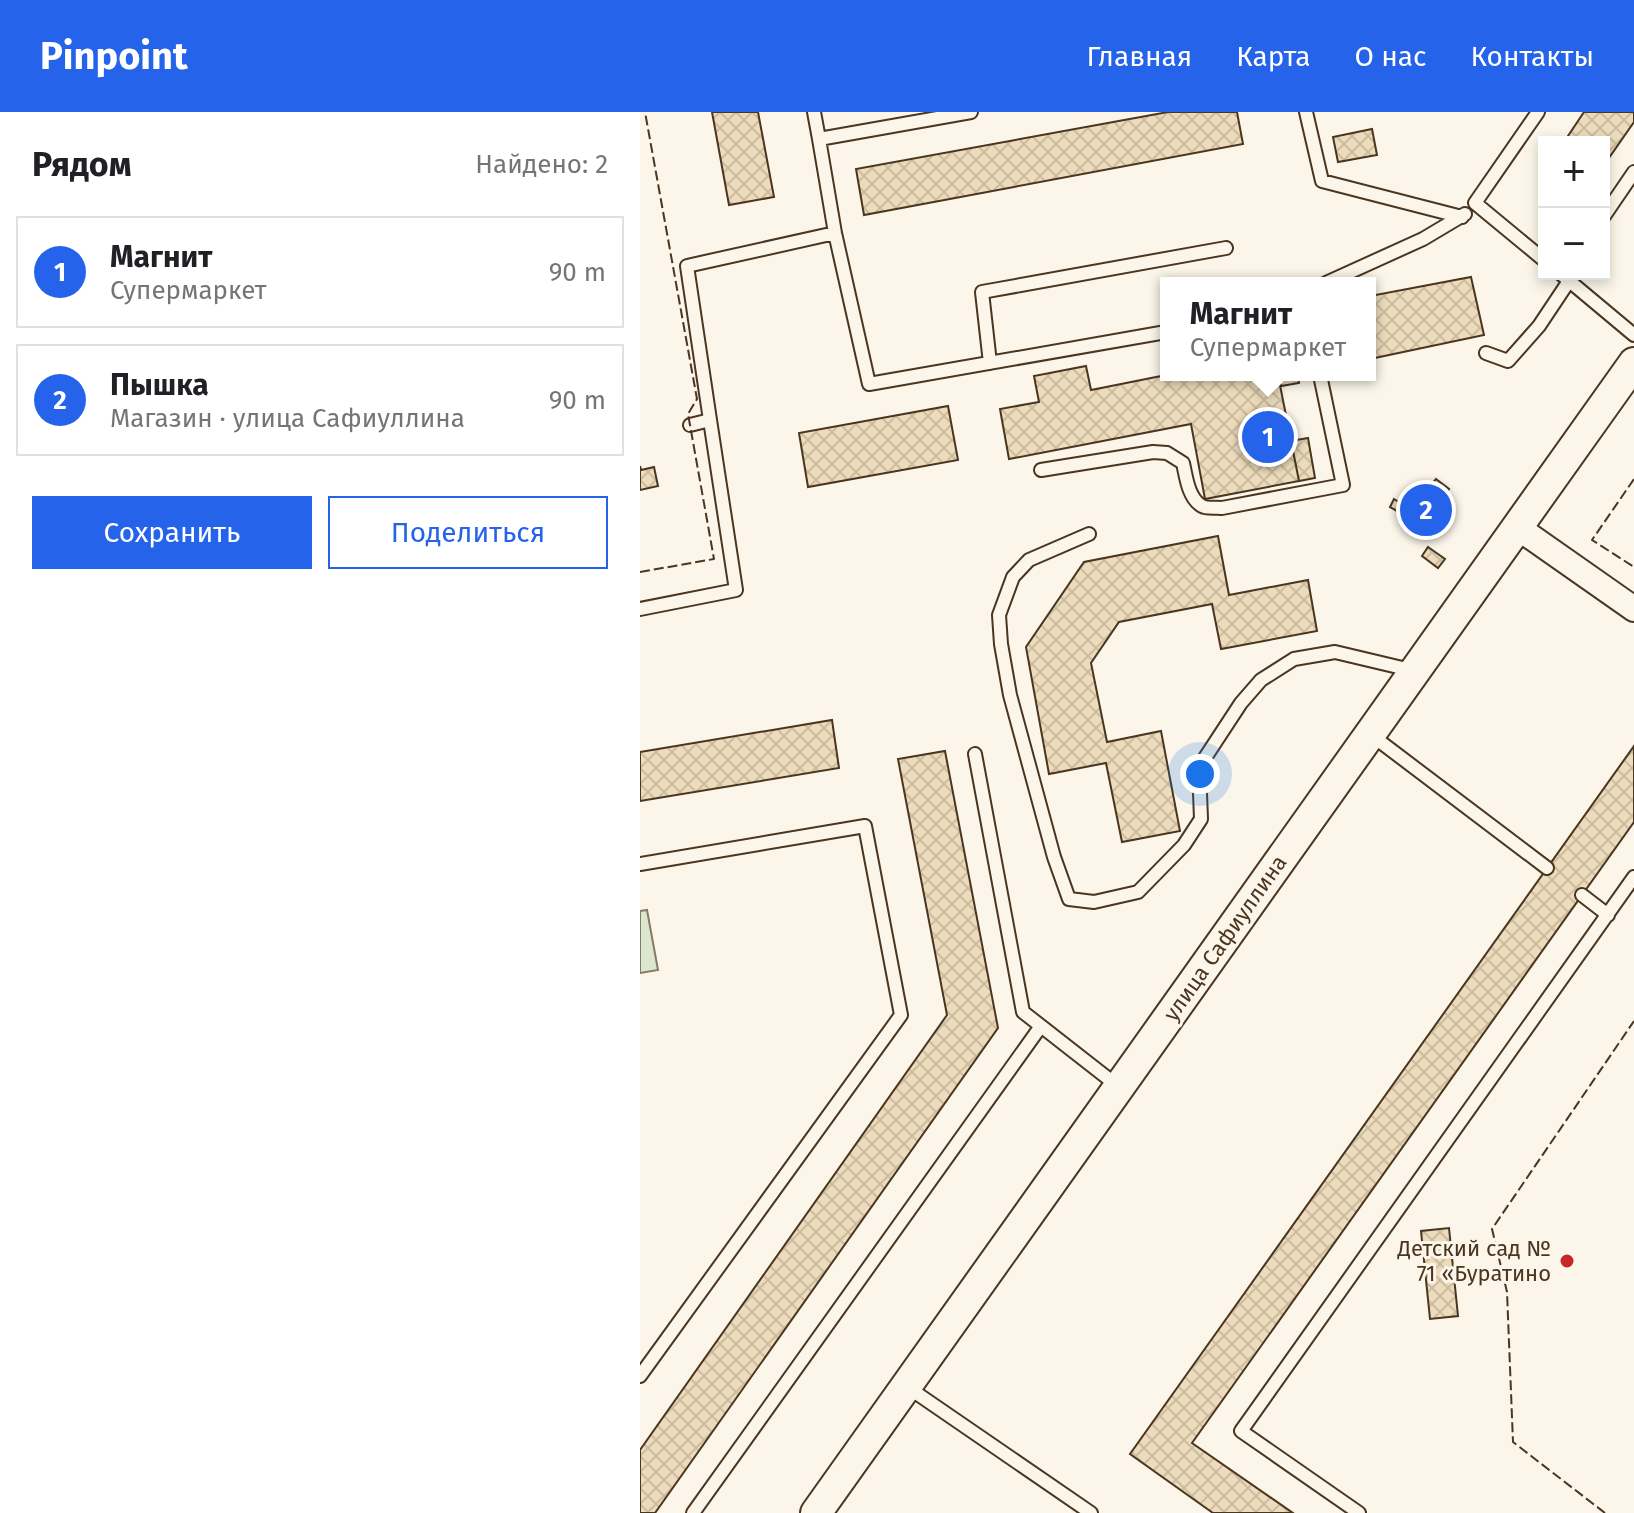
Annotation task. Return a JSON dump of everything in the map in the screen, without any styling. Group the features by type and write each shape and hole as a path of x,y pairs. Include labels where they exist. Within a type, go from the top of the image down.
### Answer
{"street":[{"name":"улица Сафиуллина","path":"816,1513 1634,363"},
{"path":"1517,527 1634,609"}],"lane":[{"path":"814,112 835,233 869,384 1160,333"},
{"path":"819,139 971,112"},
{"path":"1306,112 1322,181 1462,217"},
{"path":"1339,277 1423,239 1462,217 1538,112"},
{"path":"1609,208 1634,172"},
{"path":"1475,203 1538,255"},
{"path":"640,609 736,590 687,266 835,233"},
{"path":"990,363 982,292 1226,248"},
{"path":"1486,353 1508,361 1539,326 1562,280"},
{"path":"1569,280 1634,335"},
{"path":"1041,470 1153,452 1167,453 1183,463 1187,485 1200,505 1222,508 1343,485 1321,381"},
{"path":"690,425 710,420"},
{"path":"1089,534 1029,560 1013,577 999,615 1010,695 1054,857 1069,899 1094,902 1138,892 1184,845 1201,819 1199,767 1241,703 1261,680 1294,659 1335,652 1415,671"},
{"path":"1370,734 1547,868"},
{"path":"975,754 1023,1012 1119,1087"},
{"path":"640,864 865,826 901,1015 640,1376"},
{"path":"1359,1513 1241,1431 1634,877"},
{"path":"1582,895 1608,915"},
{"path":"693,1513 1041,1026"},
{"path":"906,1386 1091,1513"}],"green space":[{"path":"647,910 658,970 640,973 640,911"}],"building":[{"path":"712,112 758,112 774,197 729,205"},
{"path":"1168,112 1237,112 1243,144 864,215 856,169"},
{"path":"1584,112 1634,112 1634,122 1610,156 1610,136 1568,136"},
{"path":"1372,129 1377,155 1338,162 1333,137"},
{"path":"1471,277 1484,335 1376,358 1376,295"},
{"path":"1086,366 1091,390 1160,376 1160,381 1279,381 1299,481 1205,499 1191,424 1009,459 1000,409 1039,402 1034,376"},
{"path":"1280,381 1299,381 1299,383 1281,386"},
{"path":"948,406 958,460 808,487 799,433"},
{"path":"1308,438 1315,478 1299,481 1291,441"},
{"path":"640,466 641,470 654,467 658,486 640,490"},
{"path":"1436,479 1449,489 1441,499 1428,489"},
{"path":"1427,494 1440,503 1424,525 1412,516"},
{"path":"1394,499 1407,507 1402,514 1390,507"},
{"path":"1218,536 1229,595 1308,580 1317,631 1221,649 1212,604 1119,622 1091,663 1107,742 1161,731 1180,831 1122,842 1106,763 1049,774 1026,647 1084,562"},
{"path":"1428,547 1445,559 1438,568 1422,556"},
{"path":"832,720 839,768 640,801 640,752"},
{"path":"1634,746 1634,822 1192,1443 1293,1513 1213,1513 1130,1454"},
{"path":"945,751 998,1028 655,1513 640,1513 640,1450 947,1015 898,759"},
{"path":"1449,1228 1458,1316 1430,1319 1421,1231"}],"fence":[{"path":"640,572 714,559 688,414 697,399 645,112"},
{"path":"1634,479 1592,540 1634,567"},
{"path":"1605,1513 1513,1442 1507,1292 1492,1229 1634,1021"}],"place":[{"name":"Магнит","path":"1268,437"},
{"name":"Пышка","path":"1426,510"},
{"name":"Детский сад № 71 «Буратино","path":"1567,1261"}]}
